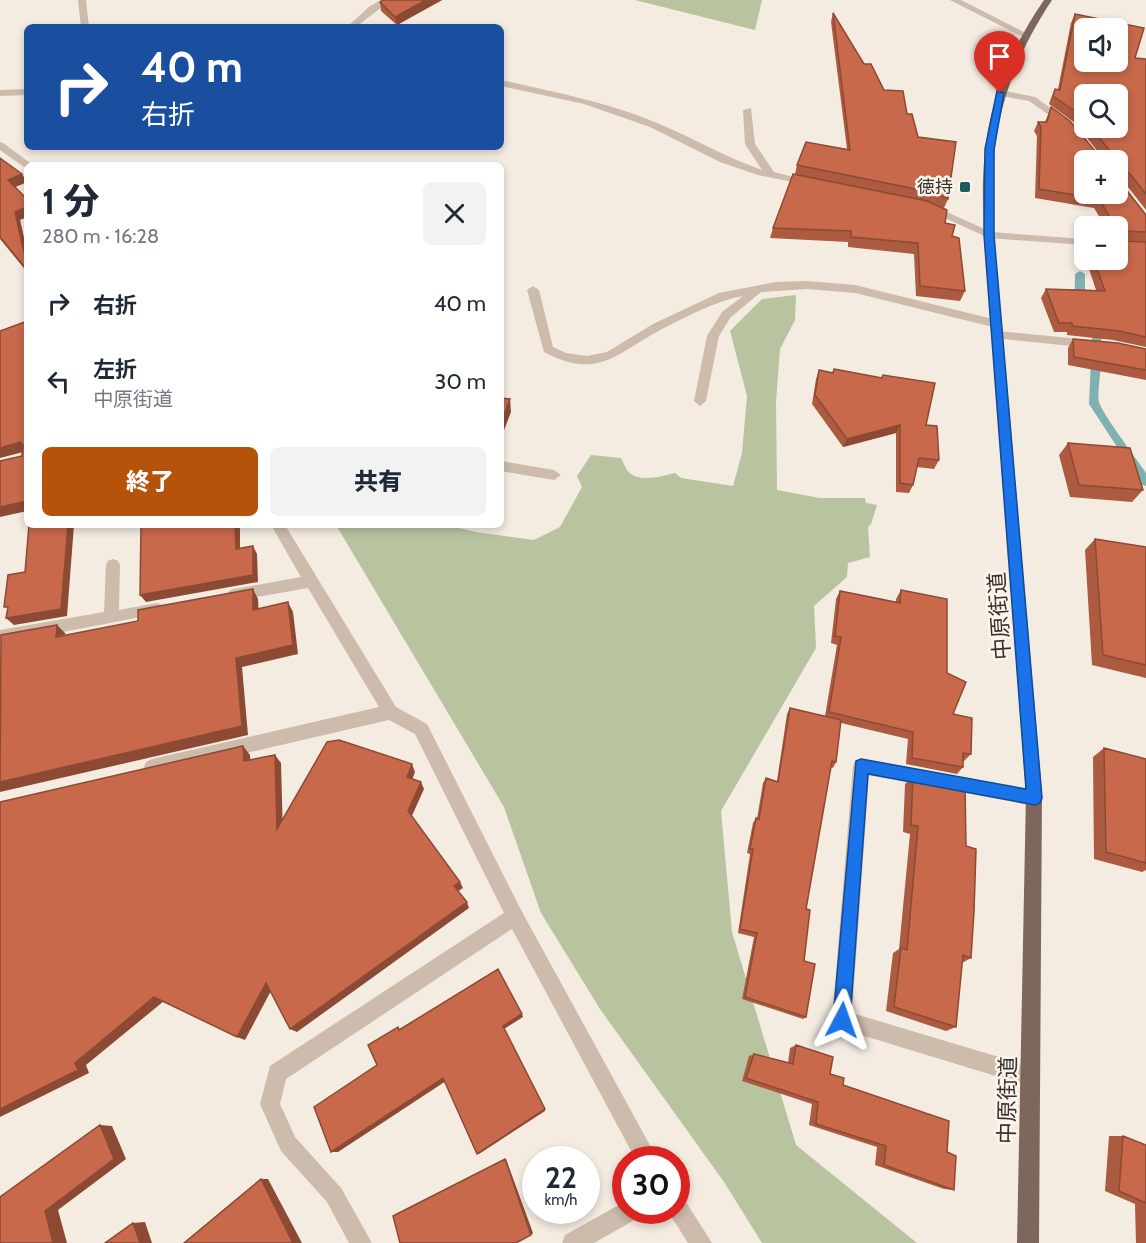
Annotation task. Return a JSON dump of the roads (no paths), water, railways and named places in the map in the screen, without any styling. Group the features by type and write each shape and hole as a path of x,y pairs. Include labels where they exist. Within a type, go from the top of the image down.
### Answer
{"main road":[{"name":"中原街道","path":"1028,1243 1035,798 989,235 989,149 1000,93 1026,34 1048,0"}],"street":[{"path":"82,0 85,24"},
{"path":"354,24 373,8 387,0"},
{"path":"954,0 1026,34"},
{"path":"504,84 588,102 653,125 724,160 771,175 827,186"},
{"path":"0,93 24,92"},
{"path":"1000,93 1032,99 1070,126"},
{"path":"748,110 750,144 771,175"},
{"path":"0,145 24,162"},
{"path":"916,203 989,235 1074,241"},
{"path":"1128,246 1146,247"},
{"path":"533,290 548,349 562,357 587,360 609,356 657,327 723,296 760,289 807,285 855,289 997,329 1102,345"},
{"path":"700,401 713,336 726,315 760,289"},
{"path":"504,467 554,475"},
{"path":"280,528 390,712 421,729 515,916 640,1146"},
{"path":"111,617 113,565"},
{"path":"217,598 311,581"},
{"path":"0,637 170,607"},
{"path":"138,771 390,712"},
{"path":"1029,1076 842,1020 861,766 1035,798"},
{"path":"361,1243 334,1195 288,1144 270,1104 277,1073 515,916"},
{"path":"573,1243 612,1220"},
{"path":"688,1224 701,1243"}],"waterway":[{"path":"1080,274 1080,293 1084,305"},
{"path":"1092,324 1097,338 1094,404 1146,482"}],"place":[{"name":"徳持","path":"965,187"}]}
